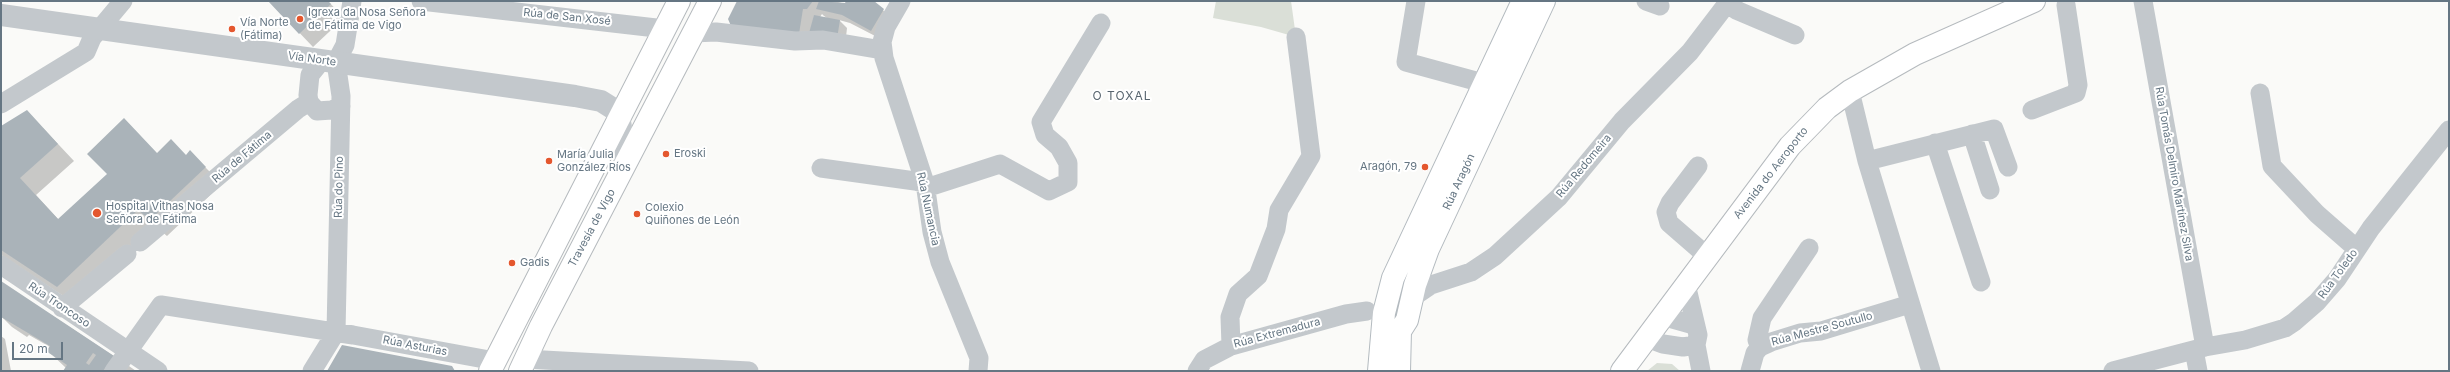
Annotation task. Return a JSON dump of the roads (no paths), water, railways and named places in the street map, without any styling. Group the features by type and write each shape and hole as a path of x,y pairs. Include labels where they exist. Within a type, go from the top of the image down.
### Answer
{"main road":[{"path":"492,366 620,113 679,1"},
{"name":"Travesía de Vigo","path":"522,365 710,1"},
{"name":"Rúa Aragón","path":"1379,371 1375,312 1523,1"},
{"name":"Rúa Aragón","path":"1399,371 1400,331 1407,320 1412,298 1428,249 1544,1"},
{"name":"Avenida do Aeroporto","path":"1622,371 1790,146 1827,108 1850,91 1915,54 2034,1"},
{"path":"1375,312 1394,317 1400,331"}],"street":[{"path":"1,104 86,52 92,38 123,1"},
{"path":"341,106 332,110 317,111 309,102 308,95 310,75 329,61 345,45 352,1"},
{"name":"Rúa de San Xosé","path":"421,1 665,29"},
{"name":"Rúa Numancia","path":"901,1 886,27 882,50 888,73 925,184 932,232 940,262 979,358 978,371"},
{"path":"1416,1 1406,62 1484,83"},
{"path":"1730,1 1736,10 1796,35"},
{"name":"Rúa Redomeira","path":"1412,298 1431,285 1470,272 1489,260 1559,197 1622,121 1690,52 1730,1"},
{"name":"Rúa Tomás Delmiro Martínez Silva","path":"2143,1 2200,349 2198,371"},
{"path":"2032,110 2076,92 2078,85 2066,5"},
{"name":"Vía Norte","path":"1,15 601,100 620,113"},
{"path":"821,168 932,186 1000,164 1049,192 1068,182 1068,163 1059,147 1045,135 1041,122 1101,23"},
{"path":"693,33 716,32 795,41 823,40 882,50"},
{"path":"1231,346 1230,317 1238,294 1258,276 1276,229 1279,210 1311,156 1296,37"},
{"name":"Rúa do Pino","path":"329,61 339,75 341,106 336,332"},
{"path":"1850,91 1867,161 1931,371"},
{"path":"2260,93 2272,166 2317,214 2357,249"},
{"name":"Rúa de Fátima","path":"62,308 298,109 309,102"},
{"path":"620,113 624,136 622,153 626,166"},
{"path":"1867,161 1994,129 2008,167"},
{"name":"Rúa Toledo","path":"2113,371 2144,367 2200,349 2245,340 2284,328 2294,322 2317,302 2337,279 2371,228 2449,130"},
{"path":"1972,134 1990,190"},
{"path":"1935,143 1981,282"},
{"path":"1698,166 1670,203 1666,212 1669,223 1707,256"},
{"path":"1760,347 1757,340 1762,318 1809,248"},
{"name":"Rúa Troncoso","path":"1,265 62,308 158,371"},
{"path":"1686,284 1694,325 1698,335 1696,345 1700,371"},
{"name":"Rúa Mestre Soutullo","path":"1750,371 1752,360 1760,347 1800,333 1821,331 1910,304"},
{"name":"Rúa Asturias","path":"129,351 162,305 336,332 492,366"},
{"name":"Rúa Extremadura","path":"1197,371 1207,357 1231,346 1346,314 1375,312"},
{"path":"1662,316 1694,325"},
{"path":"312,371 336,332"},
{"path":"1647,338 1664,344 1684,347 1696,345"},
{"path":"114,371 129,351"},
{"path":"522,365 749,371"}],"place":[{"name":"Igrexa da Nosa Señora de Fátima de Vigo","path":"300,19"},
{"name":"Vía Norte (Fátima)","path":"232,29"},
{"name":"Eroski","path":"666,154"},
{"name":"María Julia González Ríos","path":"549,161"},
{"name":"Aragón, 79","path":"1425,167"},
{"name":"Hospital Vithas Nosa Señora de Fátima","path":"97,213"},
{"name":"Colexio Quiñones de León","path":"637,214"},
{"name":"Gadis","path":"512,263"}],"district":[{"name":"O TOXAL","path":"1122,96"}]}
